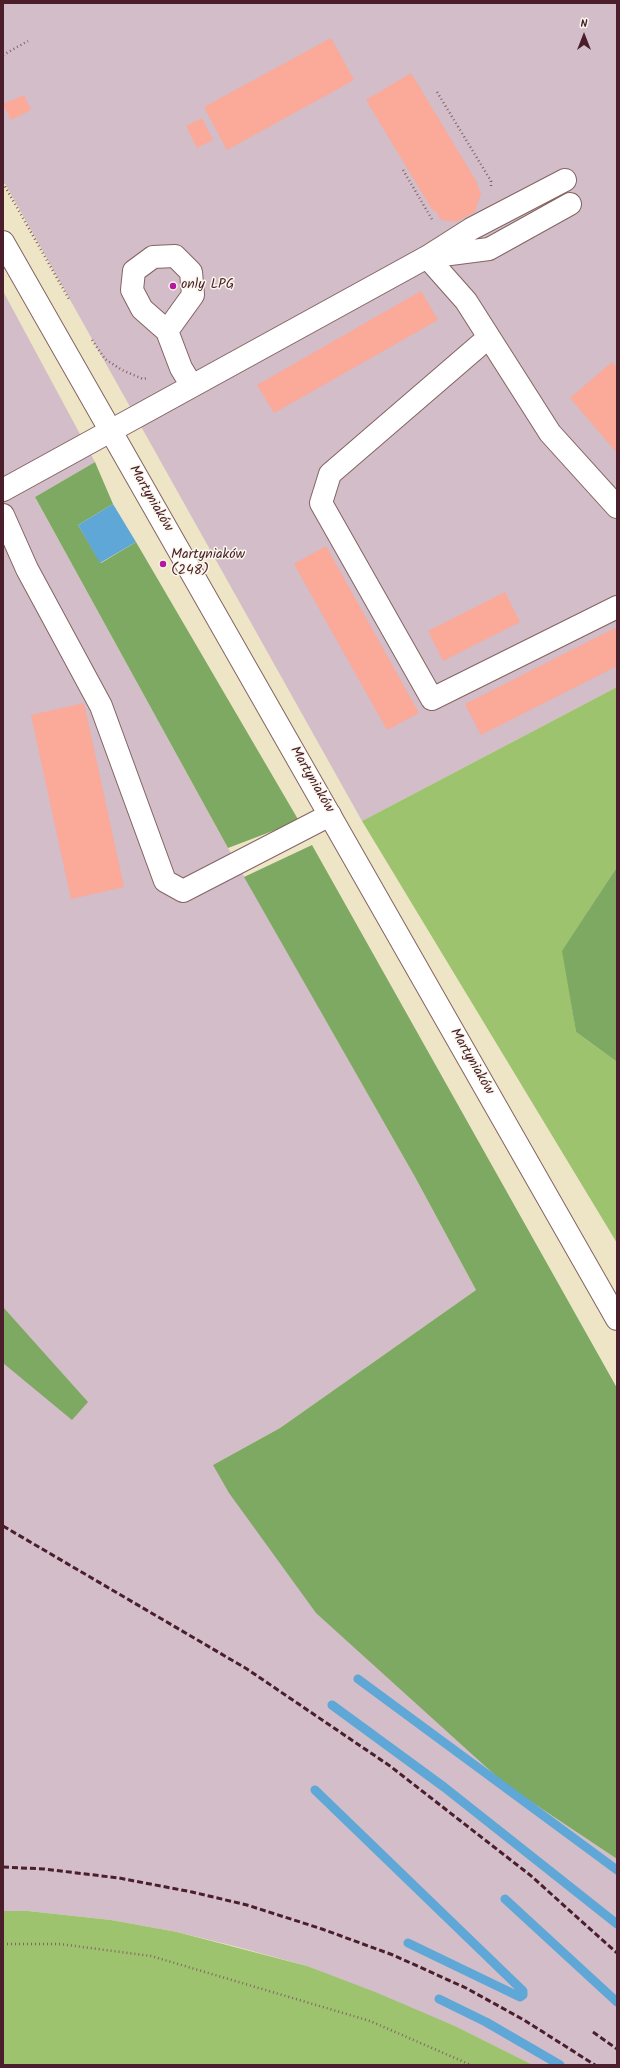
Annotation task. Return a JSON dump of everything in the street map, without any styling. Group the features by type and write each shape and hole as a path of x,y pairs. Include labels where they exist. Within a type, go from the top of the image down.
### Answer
{"main road":[{"path":"3,490 111,431 186,377 427,257 471,229 565,180"},
{"path":"427,257 489,249 570,204"},
{"name":"Martyniaków","path":"3,242 617,1319"},
{"path":"427,257 466,300 550,434 617,507"},
{"path":"167,331 186,377"},
{"path":"489,337 330,474 321,503 432,699 617,607"},
{"path":"3,515 27,569 102,706 165,881 183,891 330,815"}],"path":[{"path":"3,55 28,41"},
{"path":"437,92 491,181 492,195"},
{"path":"403,170 434,222"},
{"path":"3,183 70,301"},
{"path":"92,340 105,359 122,370 143,379 186,377"},
{"path":"3,1944 60,1944 151,1956 370,2021 471,2065"}],"shaded area":[{"path":"3,3 617,3 617,687 362,821 3,180"},
{"path":"3,291 95,462 35,497 228,848 415,1177 476,1290 280,1428 213,1465 506,1785 617,1859 617,2065 533,2065 455,2026 307,1966 234,1946 177,1932 111,1920 28,1911 3,1911"}],"green space":[{"path":"95,462 113,504 78,525 101,563 136,542 299,821 228,848 35,497"},
{"path":"617,687 617,867 563,951 576,1032 617,1062 617,1243 362,821"},
{"path":"312,845 617,1388 617,1859 506,1785 316,1613 229,1493 213,1465 280,1428 476,1290 415,1177 244,877"},
{"path":"617,867 617,1062 576,1032 562,951"},
{"path":"3,1307 88,1402 72,1420 3,1363"},
{"path":"3,1911 28,1911 111,1920 177,1932 307,1966 375,1992 455,2026 533,2065 3,2065"}],"water":[{"path":"113,504 136,542 100,563 78,525"}],"building":[{"path":"331,38 354,80 227,150 204,107"},
{"path":"411,73 478,184 477,185 481,193 475,212 456,222 441,220 435,210 433,211 366,100"},
{"path":"24,95 31,110 11,120 3,104"},
{"path":"202,118 213,140 197,148 186,126"},
{"path":"421,291 438,320 274,413 257,385"},
{"path":"612,362 617,368 617,453 570,398"},
{"path":"326,546 419,713 387,730 294,564"},
{"path":"505,592 520,622 443,661 428,631"},
{"path":"617,627 617,666 481,735 465,704"},
{"path":"84,703 124,887 71,899 31,715"}],"waterway":[{"path":"358,1679 617,1870"},
{"path":"332,1705 444,1787 617,1924"},
{"path":"315,1790 523,1991 523,1995 520,1997 408,1943"},
{"path":"505,1899 617,2002"},
{"path":"439,1999 486,2022 560,2065"}],"railway":[{"path":"3,1526 247,1669 390,1766 530,1875 617,1953"},
{"path":"3,1867 44,1869 119,1878 192,1892 247,1905 322,1929 393,1955 466,1988 524,2020 595,2065"},
{"path":"593,2032 617,2049"}],"place":[{"name":"only LPG","path":"173,286"},
{"name":"Martyniaków (248)","path":"163,564"}]}
